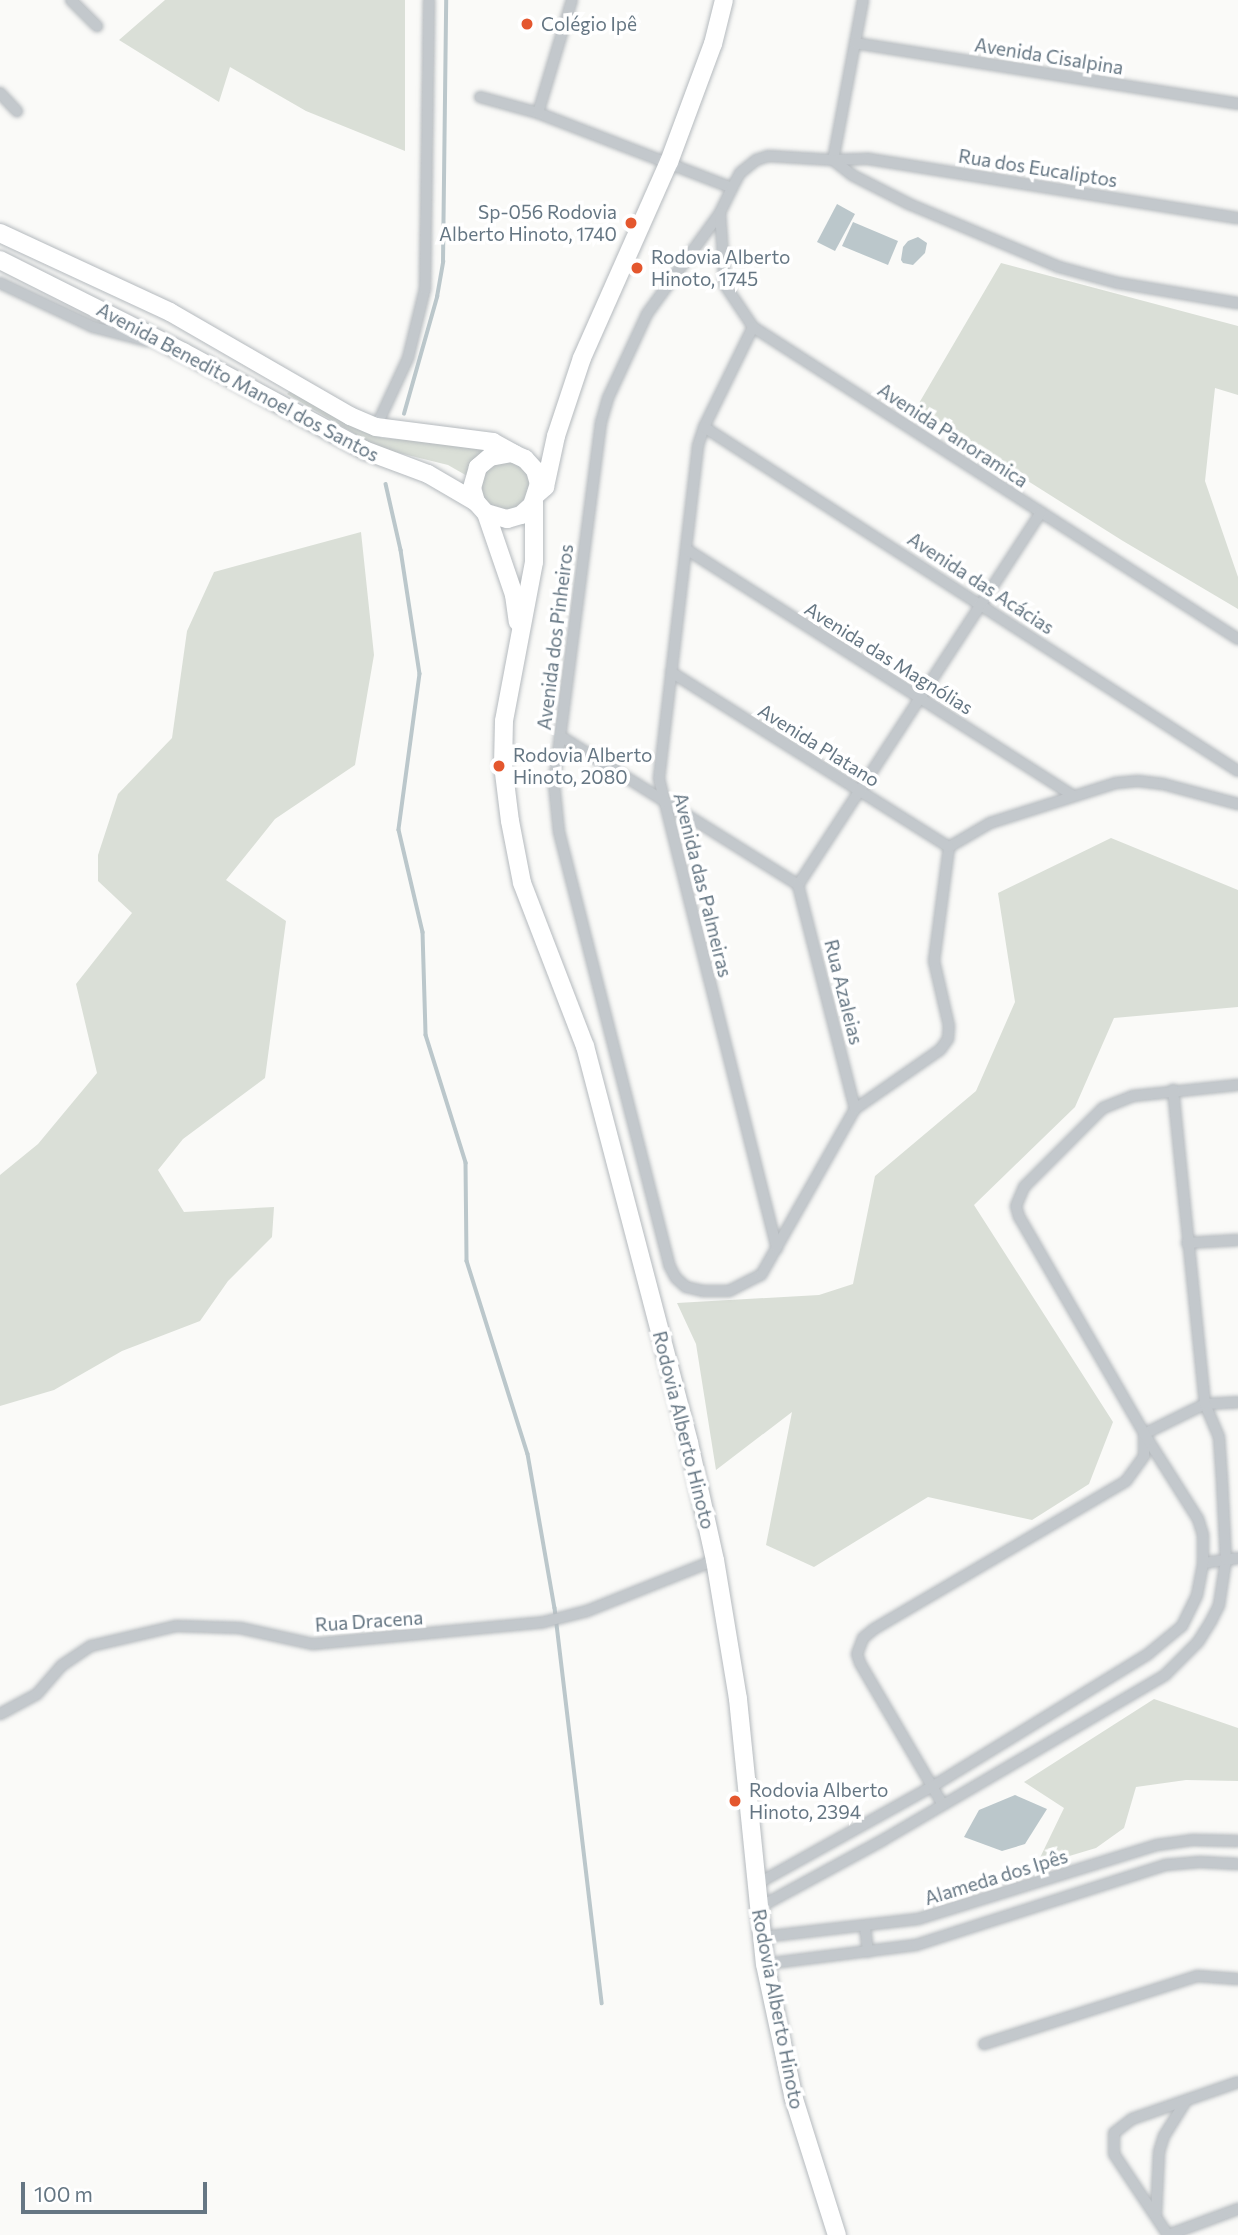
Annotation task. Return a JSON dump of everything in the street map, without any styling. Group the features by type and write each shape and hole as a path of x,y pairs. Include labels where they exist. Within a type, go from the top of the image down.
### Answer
{"main road":[{"name":"Rodovia Alberto Hinoto","path":"724,0 713,44 669,162 582,358 556,436 545,487 536,498 534,562 504,721 503,765 522,883 585,1046 689,1443 715,1560 738,1699 765,1964 794,2099 837,2235"},
{"name":"Avenida Benedito Manoel dos Santos","path":"0,233 170,312 350,416 376,427 493,442 519,456"},
{"name":"Avenida Benedito Manoel dos Santos","path":"0,260 183,352 364,450 428,474 481,508"},
{"path":"519,456 538,477 536,498 527,511 514,518 499,519 481,508 472,488 478,467 497,454 519,456 550,445 556,436"},
{"name":"Rodovia Alberto Hinoto","path":"481,508 513,595 520,636"}],"street":[{"path":"71,0 97,26"},
{"path":"376,427 408,358 425,289 429,0"},
{"path":"538,113 572,0"},
{"path":"833,160 863,0"},
{"name":"Avenida Cisalpina","path":"855,43 1238,104"},
{"path":"0,93 17,111"},
{"path":"480,97 538,113 732,188 740,173 756,160 768,156 833,160 852,175 909,204 1059,267 1118,283 1238,303"},
{"name":"Rua dos Eucaliptos","path":"833,160 869,159 1238,218"},
{"name":"Avenida dos Pinheiros","path":"732,188 720,213 647,314 608,398 596,449 554,783 559,832 669,1265 676,1278 687,1287 703,1291 729,1291 761,1275 777,1248"},
{"name":"Avenida Panoramica","path":"720,213 726,285 753,327 1238,639"},
{"path":"0,283 93,327 183,352"},
{"name":"Avenida das Palmeiras","path":"753,327 704,426 698,446 659,779 777,1248"},
{"name":"Avenida das Acácias","path":"704,426 1238,771"},
{"path":"560,737 798,885 1041,512"},
{"name":"Avenida das Magnólias","path":"686,549 1073,796"},
{"name":"Avenida Platano","path":"671,672 949,847"},
{"path":"777,1248 855,1109 940,1050 948,1039 949,1026 934,961 949,847 990,823 1116,782 1163,784 1238,804"},
{"name":"Rua Azaleias","path":"798,885 855,1109"},
{"path":"755,1885 933,1786 1148,1654 1182,1626 1197,1595 1203,1563 1203,1535 1198,1519 1144,1434 1019,1217 1016,1206 1017,1197 1024,1186 1103,1108 1133,1096 1238,1085"},
{"path":"758,1908 890,1836 1165,1675 1198,1642 1211,1621 1219,1605 1226,1560 1219,1437 1205,1404 1173,1090"},
{"path":"1187,1243 1238,1240"},
{"path":"1144,1434 1205,1404 1238,1402"},
{"path":"943,1805 860,1663 859,1646 874,1629 1126,1481 1144,1456 1144,1434"},
{"path":"1203,1563 1238,1558"},
{"name":"Rua Dracena","path":"0,1714 37,1694 61,1665 91,1646 176,1626 240,1628 313,1644 544,1622 568,1618 715,1560"},
{"path":"878,1816 890,1836"},
{"path":"848,1835 860,1853"},
{"name":"Alameda dos Ipês","path":"762,1937 918,1919 1157,1845 1192,1840 1238,1841"},
{"name":"Alameda dos Ipês","path":"765,1964 924,1943 1165,1865 1200,1861 1238,1864"},
{"path":"918,1919 924,1943"},
{"path":"865,1927 868,1952"},
{"path":"984,2044 1186,1979 1219,1975 1238,1979"},
{"path":"1238,2082 1132,2119 1114,2133 1114,2154 1168,2235 1238,2209"},
{"path":"1156,2214 1159,2152 1164,2136 1186,2102"}],"shaded area":[{"path":"165,0 405,0 405,151 306,111 230,67 219,102 119,40"},
{"path":"837,204 855,214 835,251 817,242"},
{"path":"853,222 898,241 888,265 842,246"},
{"path":"918,237 927,243 925,253 913,265 903,263 903,247 908,241"},
{"path":"1001,263 1238,326 1238,395 1215,388 1205,481 1238,577 1238,609 1123,541 915,410"},
{"path":"291,390 382,438 489,446 469,477 448,465 379,448 287,394"},
{"path":"506,462 523,470 531,487 523,504 506,512 489,504 481,487 489,470"},
{"path":"361,532 374,655 355,765 275,819 226,880 286,921 265,1078 183,1139 158,1170 184,1212 274,1207 272,1237 228,1281 200,1321 122,1351 54,1390 0,1406 0,1175 38,1144 97,1073 76,984 132,913 98,881 98,855 118,794 172,738 187,631 214,572"},
{"path":"1111,838 1238,890 1238,1007 1114,1018 1075,1107 974,1205 1113,1422 1089,1484 1032,1520 928,1497 814,1567 766,1545 792,1412 716,1470 696,1344 677,1303 819,1295 853,1284 875,1176 976,1091 1015,1002 998,893"},
{"path":"1154,1699 1238,1728 1238,1781 1186,1780 1136,1787 1124,1828 1096,1848 1036,1866 1064,1808 1024,1782"},
{"path":"1015,1795 1047,1809 1025,1844 1002,1851 964,1837 979,1810"}],"waterway":[{"path":"404,414 437,297 443,262 446,0"},
{"path":"386,484 401,550 420,674 399,830 423,932 426,1035 466,1163 467,1261 528,1454 555,1608 602,2003"}],"place":[{"name":"Colégio Ipê","path":"527,24"},
{"name":"Sp-056 Rodovia Alberto Hinoto, 1740","path":"631,223"},
{"name":"Rodovia Alberto Hinoto, 1745","path":"637,268"},
{"name":"Rodovia Alberto Hinoto, 2080","path":"499,766"},
{"name":"Rodovia Alberto Hinoto, 2394","path":"735,1801"}]}
